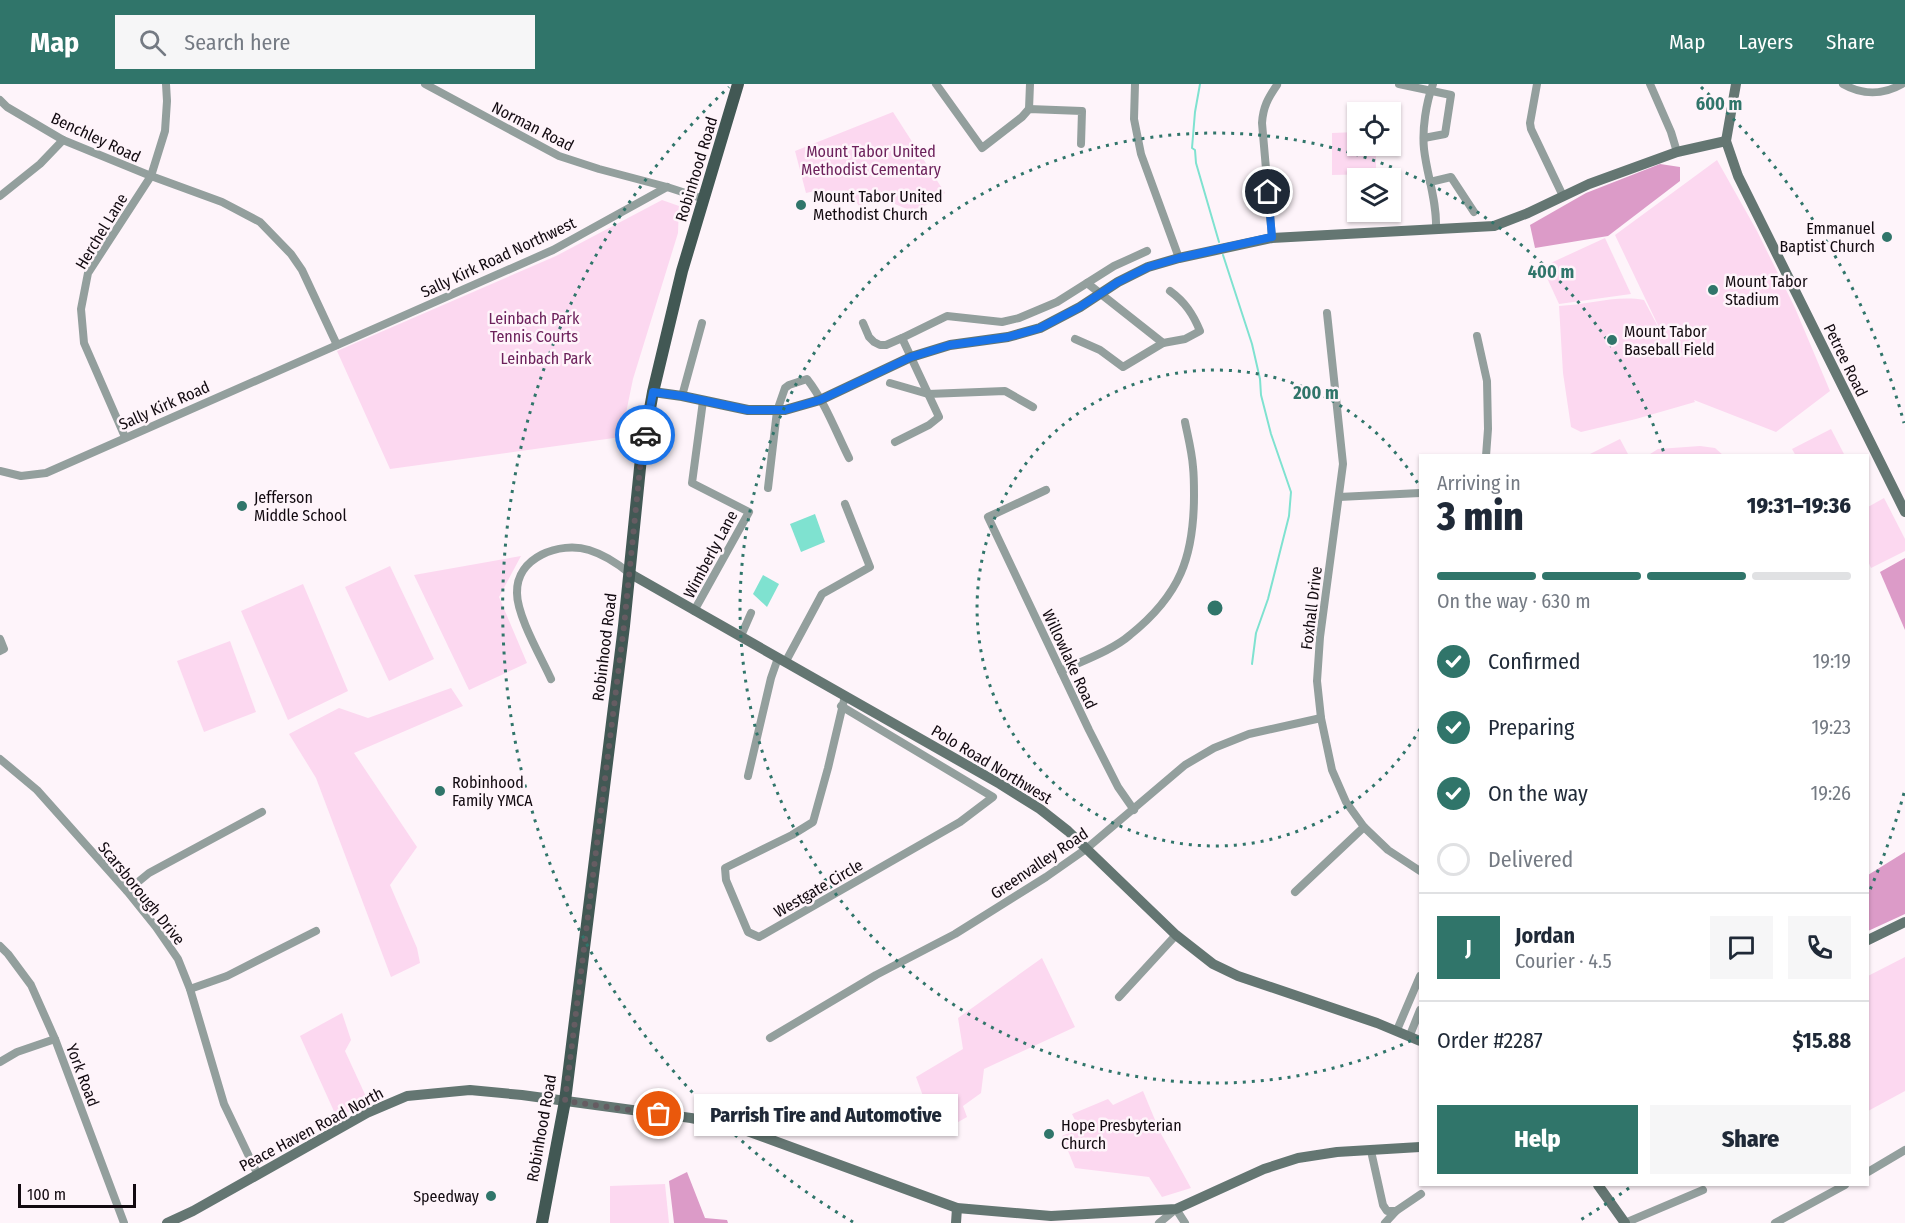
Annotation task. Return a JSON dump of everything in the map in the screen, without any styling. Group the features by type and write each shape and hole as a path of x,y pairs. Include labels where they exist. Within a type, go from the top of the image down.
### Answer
{"main road":[{"name":"Robinhood Road","path":"542,1223 565,1101 641,458 653,392 682,271 738,84"}],"street":[{"name":"Herchel Lane","path":"124,437 84,343 81,309 88,273 151,176 165,131 166,84"},
{"name":"Norman Road","path":"425,84 559,156 599,170 704,199"},
{"path":"936,84 982,148 1029,109 1030,84"},
{"path":"1135,84 1134,119 1141,154 1179,258"},
{"path":"1399,84 1432,87 1451,94 1445,134 1424,138"},
{"path":"1537,84 1531,129 1563,196"},
{"path":"1650,84 1671,132 1677,152"},
{"name":"Petree Road","path":"1736,84 1726,141 1738,176 1905,512"},
{"path":"1843,84 1870,93 1886,91 1902,84"},
{"path":"1272,237 1262,123 1266,100 1277,85"},
{"path":"1432,87 1424,150 1437,215 1436,228"},
{"name":"Benchley Road","path":"0,100 7,107 63,140 222,202 260,222 291,254 302,270 336,345"},
{"path":"1029,109 1082,111 1080,144"},
{"path":"0,196 39,164 63,140"},
{"path":"653,392 748,410 777,411 820,400 911,357 950,345 1008,337 1040,328 1080,307 1118,282 1148,267 1179,258 1272,237 1494,226 1528,213 1589,184 1677,152 1726,141"},
{"path":"1430,182 1451,177 1474,212"},
{"name":"Sally Kirk Road Northwest","path":"336,345 553,250 667,187"},
{"path":"863,323 869,337 874,342 886,345 947,316 1002,322 1019,318 1057,302 1114,266 1147,251"},
{"path":"1086,284 1163,343"},
{"path":"1075,339 1100,350 1123,367 1163,343 1185,339 1200,331 1194,316 1182,300 1170,291"},
{"name":"Foxhall Drive","path":"1327,313 1343,464 1320,637 1317,681 1321,718 1332,770 1346,802 1364,826 1388,850 1419,870"},
{"path":"682,396 702,323"},
{"path":"1477,336 1487,381 1486,454"},
{"path":"895,442 936,421 939,417 902,338"},
{"name":"Sally Kirk Road","path":"0,471 21,476 46,473 336,345"},
{"path":"768,489 777,411 785,388 807,379 849,458"},
{"path":"890,383 928,394 1005,391 1034,407"},
{"name":"Wimberly Lane","path":"694,611 749,512 692,483 703,400"},
{"path":"1060,671 1129,637 1163,604 1178,580 1190,550 1194,525 1193,467 1185,422"},
{"name":"Willowlake Road","path":"1047,490 988,517 1060,671 1118,787 1134,810"},
{"path":"1339,497 1419,494"},
{"path":"748,776 771,678 822,594 870,567 845,504"},
{"path":"551,679 518,605 517,587 521,573 540,555 571,547 603,555 629,573"},
{"name":"Polo Road Northwest","path":"629,573 782,660 843,701 1000,784 1047,814 1176,935 1206,959 1238,976 1397,1030 1419,1040"},
{"path":"741,636 751,613"},
{"path":"0,639 2,650"},
{"path":"843,701 993,797 1000,784"},
{"name":"Westgate Circle","path":"843,701 813,822 725,868 726,880 748,932 759,937 960,822 993,797"},
{"name":"Greenvalley Road","path":"770,1038 876,975 955,934 1046,877 1086,849 1185,765 1214,748 1249,734 1321,718"},
{"name":"Scarsborough Drive","path":"0,759 38,790 127,891 178,959 190,989 224,1104 257,1173"},
{"path":"127,891 149,873 169,861 262,812"},
{"path":"1295,892 1364,826"},
{"path":"1869,940 1905,922"},
{"path":"190,989 227,976 316,931"},
{"path":"1119,997 1176,935"},
{"name":"York Road","path":"0,946 31,985 55,1039 124,1223"},
{"path":"1397,1030 1419,978"},
{"path":"1410,1035 1419,1012"},
{"path":"0,1062 17,1052 55,1039"},
{"name":"Peace Haven Road North","path":"167,1223 193,1211 367,1113 407,1096 470,1090 691,1118 740,1128 957,1208 1052,1215 1176,1209 1264,1169 1298,1158 1337,1152 1419,1147"},
{"path":"1869,1171 1905,1150"},
{"path":"1371,1151 1384,1209 1390,1212 1396,1211"},
{"path":"1599,1186 1625,1223 1703,1190"},
{"path":"1775,1223 1843,1186"},
{"path":"1385,1223 1396,1211 1421,1194"},
{"path":"956,1223 957,1208"},
{"path":"1159,1223 1176,1209 1185,1223"}],"green space":[{"name":"Mount Tabor United Methodist Cementary","path":"893,112 945,193 911,211 895,204 892,193 859,206 855,200 835,205 815,191 806,193 795,151"},
{"path":"1347,132 1347,156 1376,156 1376,168 1347,168 1347,175 1332,175 1332,133"},
{"name":"Mount Tabor Stadium","path":"1717,160 1757,231 1795,308 1830,391 1776,432 1694,400 1695,402 1636,419 1581,432 1571,427 1563,373 1559,306 1612,299 1644,300 1665,340 1615,235"},
{"name":"Leinbach Park","path":"662,200 679,206 678,233 633,379 621,437 390,469 337,351 556,256"},
{"path":"1605,238 1631,294 1559,304 1542,267"},
{"path":"1831,429 1844,454 1795,454 1792,449"},
{"path":"1620,439 1628,454 1590,454"},
{"path":"1700,446 1715,448 1722,454 1650,454 1658,449"},
{"path":"1884,498 1905,539 1905,551 1871,568 1869,563 1869,506"},
{"path":"521,556 499,597 527,663 469,690 414,575"},
{"path":"390,566 434,659 389,681 345,587"},
{"path":"303,584 348,691 288,720 241,611"},
{"path":"230,641 256,712 204,732 177,661"},
{"path":"451,688 463,706 354,753 417,847 390,885 417,948 420,963 391,977 316,778 289,734 339,708 368,718"},
{"path":"1905,957 1905,1091 1869,1110 1869,975"},
{"path":"1042,958 1075,1027 984,1069 981,1093 963,1106 967,1117 937,1134 916,1077 963,1049 958,1018"},
{"path":"342,1013 351,1040 345,1051 368,1101 337,1118 300,1036"},
{"path":"1143,1091 1160,1132 1191,1188 1162,1197 1149,1177 1075,1168 1062,1136 1079,1128 1072,1114 1108,1099 1113,1105"},
{"path":"665,1184 669,1223 610,1223 610,1186"}],"shaded area":[{"path":"1660,164 1680,167 1680,181 1608,236 1535,248 1530,225 1586,193"},
{"path":"815,514 825,542 801,552 790,524"},
{"path":"1905,558 1905,630 1880,572"},
{"path":"763,575 779,584 767,607 753,594"},
{"path":"1905,852 1905,914 1869,931 1869,874"},
{"path":"687,1172 705,1218 727,1220 728,1223 674,1223 669,1181"}],"waterway":[{"path":"1200,84 1192,148 1195,150 1196,163 1219,242"},
{"path":"1223,255 1252,344 1271,434 1291,492 1289,516 1268,599 1256,633 1252,664"}],"way so far":[{"path":"645,435 624,626 565,1101 659,1114"}],"place":[{"name":"Mount Tabor United Methodist Church","path":"801,205"},
{"name":"Emmanuel Baptist Church","path":"1887,237"},
{"name":"Mount Tabor Stadium","path":"1713,290"},
{"name":"Mount Tabor Baseball Field","path":"1612,340"},
{"name":"Jefferson Middle School","path":"242,506"},
{"name":"Robinhood Family YMCA","path":"440,791"},
{"name":"Parrish Tire and Automotive","path":"659,1114"},
{"name":"Hope Presbyterian Church","path":"1049,1134"},
{"name":"Speedway","path":"491,1196"}],"route":[{"path":"645,435 653,392 748,410 785,410 820,400 911,357 950,345 1008,337 1040,328 1060,319 1118,282 1148,267 1272,237 1268,192"}],"park label":[{"name":"Leinbach Park Tennis Courts","path":"534,327"}]}
